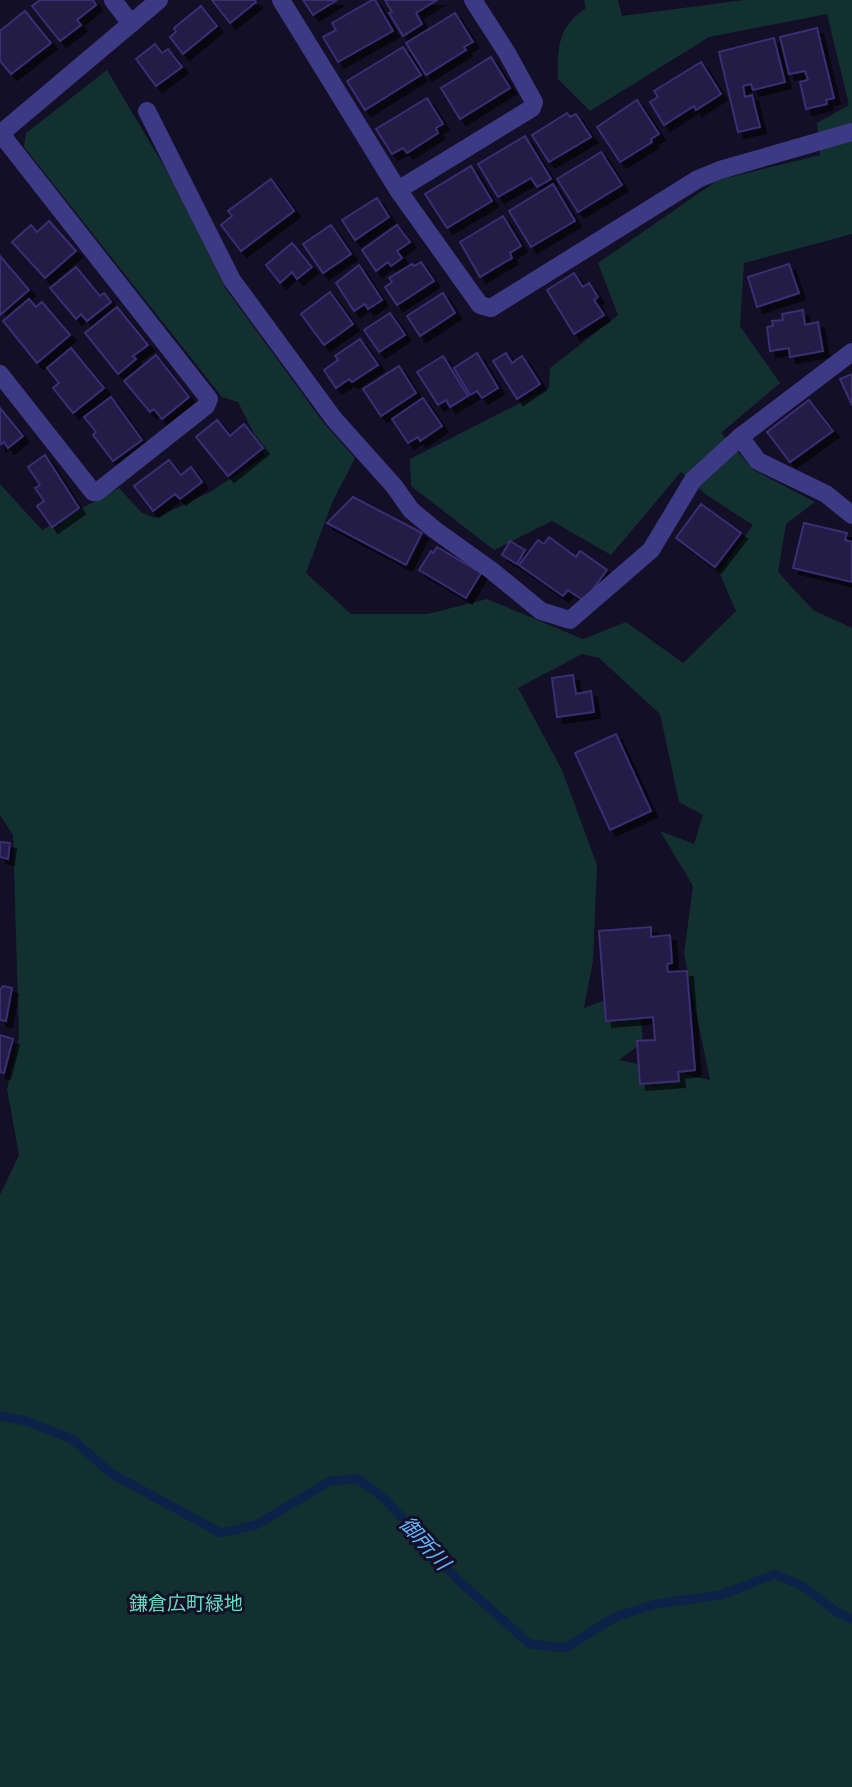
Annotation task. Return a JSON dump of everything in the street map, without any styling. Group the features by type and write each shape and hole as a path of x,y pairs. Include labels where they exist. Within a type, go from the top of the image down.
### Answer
{"street":[{"path":"113,0 131,24"},
{"path":"0,374 93,492 97,492 206,405 209,399 0,134 159,0"},
{"path":"281,0 398,190 480,305 491,307 698,178 852,132"},
{"path":"398,190 532,108 534,102 473,0"},
{"path":"146,111 232,280 334,419 394,486 411,510 541,611 570,620 651,550 693,480 740,437 852,352"},
{"path":"740,437 758,461 827,494 852,515"}],"green space":[{"name":"鎌倉広町緑地","path":"584,0 618,0 622,16 744,0 852,0 852,234 744,263 740,326 780,383 721,433 754,470 815,502 786,524 778,572 813,610 852,628 852,1787 0,1787 0,1195 19,1155 7,1089 19,1036 13,835 0,815 0,484 42,530 119,488 142,513 156,518 210,492 265,456 238,402 222,397 24,147 26,133 107,70 178,190 226,289 323,422 355,458 332,503 306,573 351,614 427,614 487,599 583,639 626,622 683,663 736,611 719,572 753,525 705,494 681,472 611,555 552,521 494,550 411,486 410,459 549,388 550,368 618,315 598,263 718,180 820,155 817,123 849,105 827,14 709,37 590,111 558,79 561,39 570,22 586,8","holes":["582,654 599,658 660,714 679,802 703,815 694,844 660,831 693,886 684,954 710,1080 619,1060 643,1042 640,1012 624,993 584,1008 593,961 597,865 562,770 518,688"]}],"building":[{"path":"40,0 93,0 96,5 77,20 81,25 60,41 32,6"},
{"path":"212,0 255,0 256,2 230,23"},
{"path":"303,0 337,0 313,15"},
{"path":"375,0 393,31 338,62 323,37 336,30 332,23"},
{"path":"385,0 437,0 416,13 422,24 403,36 389,13 392,12"},
{"path":"201,6 217,26 183,54 170,37 176,32 174,28"},
{"path":"25,11 51,43 11,74 0,61 0,31"},
{"path":"455,13 473,42 464,47 466,50 426,75 406,43"},
{"path":"817,28 834,98 826,100 827,104 806,109 800,82 808,80 805,71 789,74 780,37"},
{"path":"774,38 785,82 753,90 751,84 743,86 745,97 752,95 760,127 738,132 719,52"},
{"path":"155,44 162,53 168,49 182,67 156,86 136,59"},
{"path":"403,47 421,75 365,110 347,81"},
{"path":"491,57 510,88 460,119 441,88"},
{"path":"701,62 721,94 696,110 694,106 664,125 650,102 658,97 654,91"},
{"path":"427,98 443,124 436,128 438,133 407,153 403,148 392,154 376,129"},
{"path":"637,100 659,134 651,139 652,142 620,162 597,127"},
{"path":"567,113 570,117 576,114 591,137 549,162 532,135"},
{"path":"525,136 551,179 537,187 531,178 498,197 478,164"},
{"path":"601,152 622,185 578,212 557,179"},
{"path":"471,166 492,201 447,228 425,194"},
{"path":"271,179 294,211 241,251 221,225 232,216 228,211"},
{"path":"553,184 575,221 531,247 509,211"},
{"path":"377,198 389,217 355,240 342,220"},
{"path":"503,216 521,246 510,253 512,258 480,277 460,242"},
{"path":"49,221 76,251 45,278 12,242 31,225 37,232"},
{"path":"331,225 351,254 323,273 303,244"},
{"path":"397,225 410,242 397,251 402,258 391,266 388,262 376,271 362,250"},
{"path":"292,243 312,267 297,279 292,272 280,283 266,265"},
{"path":"0,256 29,290 0,315"},
{"path":"421,262 434,281 397,305 385,287 392,282 389,278 412,264 414,266"},
{"path":"789,264 799,293 757,307 748,277"},
{"path":"359,265 382,300 368,309 365,304 354,311 336,283"},
{"path":"76,267 100,296 104,293 111,302 87,321 81,314 76,319 50,288"},
{"path":"574,273 583,287 589,283 598,297 594,300 604,315 574,334 547,290"},
{"path":"330,292 353,324 324,345 301,314"},
{"path":"443,293 455,313 420,336 407,316"},
{"path":"29,299 36,307 42,302 70,335 37,363 3,321"},
{"path":"117,307 148,345 133,356 136,359 118,374 85,333"},
{"path":"803,310 805,325 818,322 823,351 790,357 789,348 770,351 767,327 773,326 772,321 783,320 782,314"},
{"path":"390,313 405,335 379,352 364,330"},
{"path":"360,339 378,365 352,382 349,379 336,388 324,370 338,360 335,356"},
{"path":"71,348 104,388 73,413 53,388 59,383 47,368"},
{"path":"477,353 498,388 482,398 477,391 470,395 454,368"},
{"path":"506,353 512,363 522,356 540,384 517,399 493,361"},
{"path":"156,355 189,397 162,419 154,409 150,412 124,381"},
{"path":"443,356 468,396 450,407 446,400 438,405 417,372"},
{"path":"399,366 416,393 381,416 363,389"},
{"path":"852,374 852,405 840,379"},
{"path":"111,397 142,440 113,461 93,435 96,432 84,417"},
{"path":"423,398 442,426 420,441 418,437 408,443 392,419"},
{"path":"809,400 833,431 790,462 767,432"},
{"path":"0,408 23,436 8,448 4,442 0,445"},
{"path":"217,420 230,436 244,424 263,448 228,476 196,437"},
{"path":"45,455 79,508 52,527 37,506 44,501 35,488 40,485 28,467"},
{"path":"169,460 181,475 191,467 202,482 180,499 175,494 153,511 134,486"},
{"path":"353,497 422,533 406,565 327,523"},
{"path":"701,504 741,533 715,567 676,538"},
{"path":"804,523 847,533 845,540 852,542 852,582 793,568"},
{"path":"549,537 576,557 580,551 607,570 584,601 568,590 563,596 519,565 538,540 544,544"},
{"path":"510,541 525,550 517,564 502,555"},
{"path":"437,547 481,573 466,598 419,570 431,551 433,553"},
{"path":"573,675 576,694 591,691 594,712 557,717 552,678"},
{"path":"616,734 651,811 610,830 575,753"},
{"path":"0,842 10,843 8,859 0,857"},
{"path":"651,927 651,937 670,935 672,963 667,964 668,972 687,971 695,1070 678,1072 679,1081 640,1084 637,1041 655,1040 653,1017 606,1021 599,931"},
{"path":"3,986 12,988 6,1021 0,1020 0,990"},
{"path":"0,1035 13,1039 4,1073 0,1072"}],"waterway":[{"name":"御所川","path":"0,1416 26,1421 72,1439 112,1474 221,1533 256,1525 330,1481 358,1479 384,1498 458,1580 530,1644 566,1648 615,1617 656,1604 721,1595 775,1574 804,1587 838,1613 852,1619"}]}
